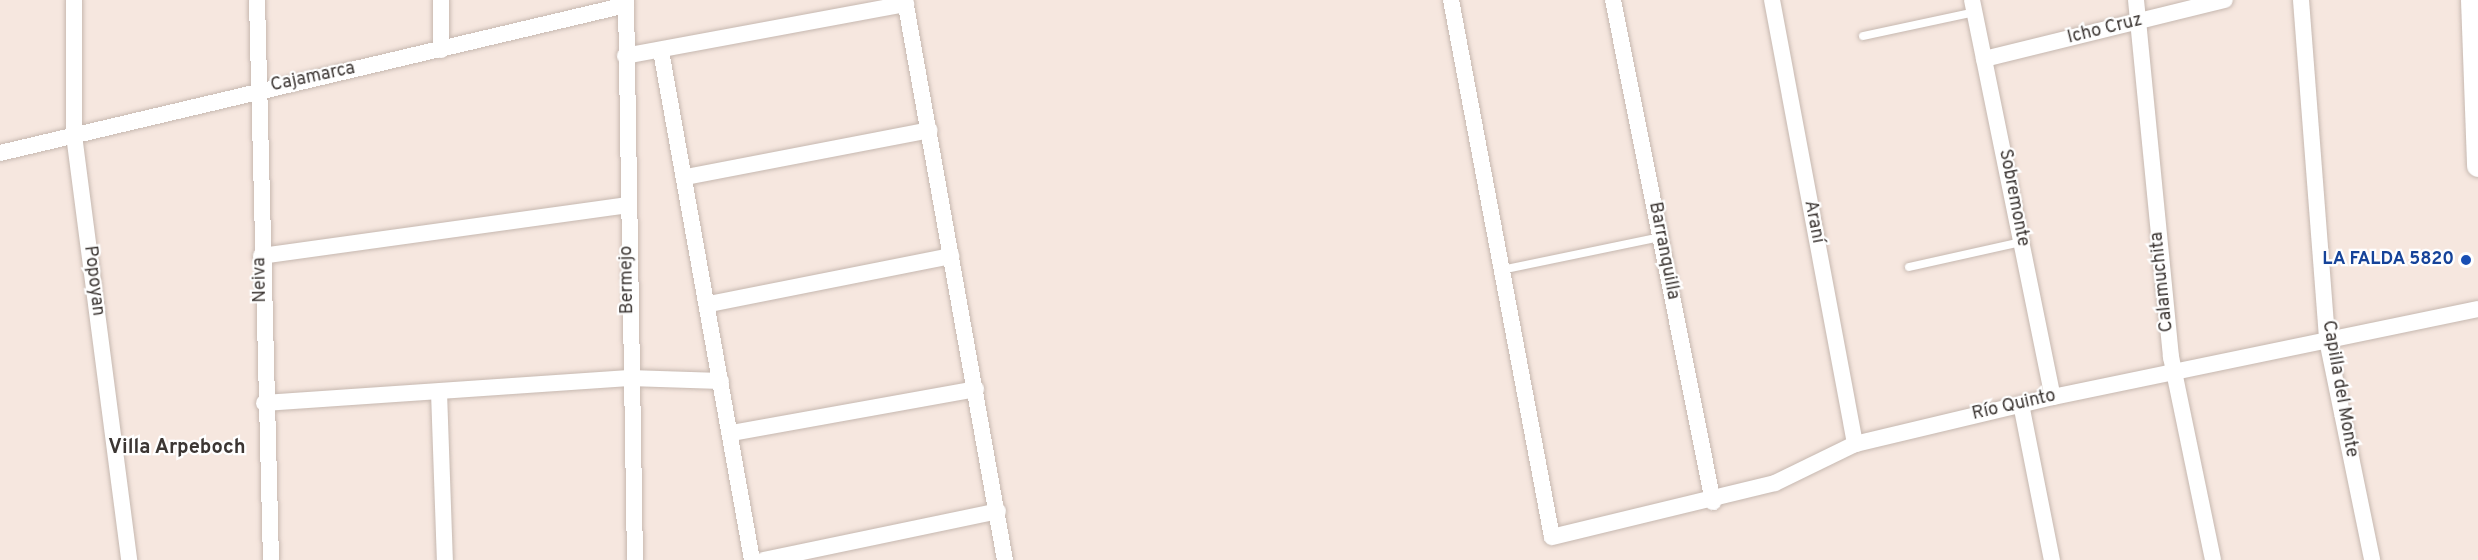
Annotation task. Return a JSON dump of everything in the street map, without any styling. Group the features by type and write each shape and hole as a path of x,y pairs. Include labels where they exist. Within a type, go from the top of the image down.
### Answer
{"main road":[{"path":"2472,0 2478,166"}],"street":[{"name":"Popoyan","path":"74,0 74,135 129,560"},
{"name":"Neiva","path":"257,0 264,403 272,560"},
{"path":"441,0 441,50"},
{"path":"1451,0 1501,270"},
{"name":"Barranquilla","path":"1613,0 1713,502"},
{"name":"Araní","path":"1772,0 1855,444"},
{"name":"Calamuchita","path":"2136,0 2174,374 2213,560"},
{"name":"Icho Cruz","path":"1984,59 2225,0"},
{"name":"Capilla del Monte","path":"2301,0 2327,340 2372,560"},
{"name":"Cajamarca","path":"0,153 257,90 441,50 626,2"},
{"name":"Bermejo","path":"626,2 629,378 635,560"},
{"path":"625,56 661,51 906,2 1005,560"},
{"name":"Sobremonte","path":"1974,6 2053,397"},
{"path":"661,51 709,304 752,560"},
{"path":"686,177 930,130"},
{"path":"261,256 627,205"},
{"path":"709,304 951,256"},
{"name":"Río Quinto","path":"1501,270 1549,526 1552,537 1560,539 1713,502 1775,483 1855,444 2053,397 2174,374 2478,309"},
{"path":"264,403 629,378 721,381"},
{"path":"732,433 976,389"},
{"path":"439,392 445,560"},
{"path":"2021,404 2052,560"},
{"path":"764,560 998,511"}],"lane":[{"path":"1863,36 1974,6"},
{"path":"1501,270 1660,237"},
{"path":"1909,267 2021,242"}],"place":[{"name":"LA FALDA 5820","path":"2466,260"}],"district":[{"name":"Villa Arpeboch","path":"177,448"}]}
